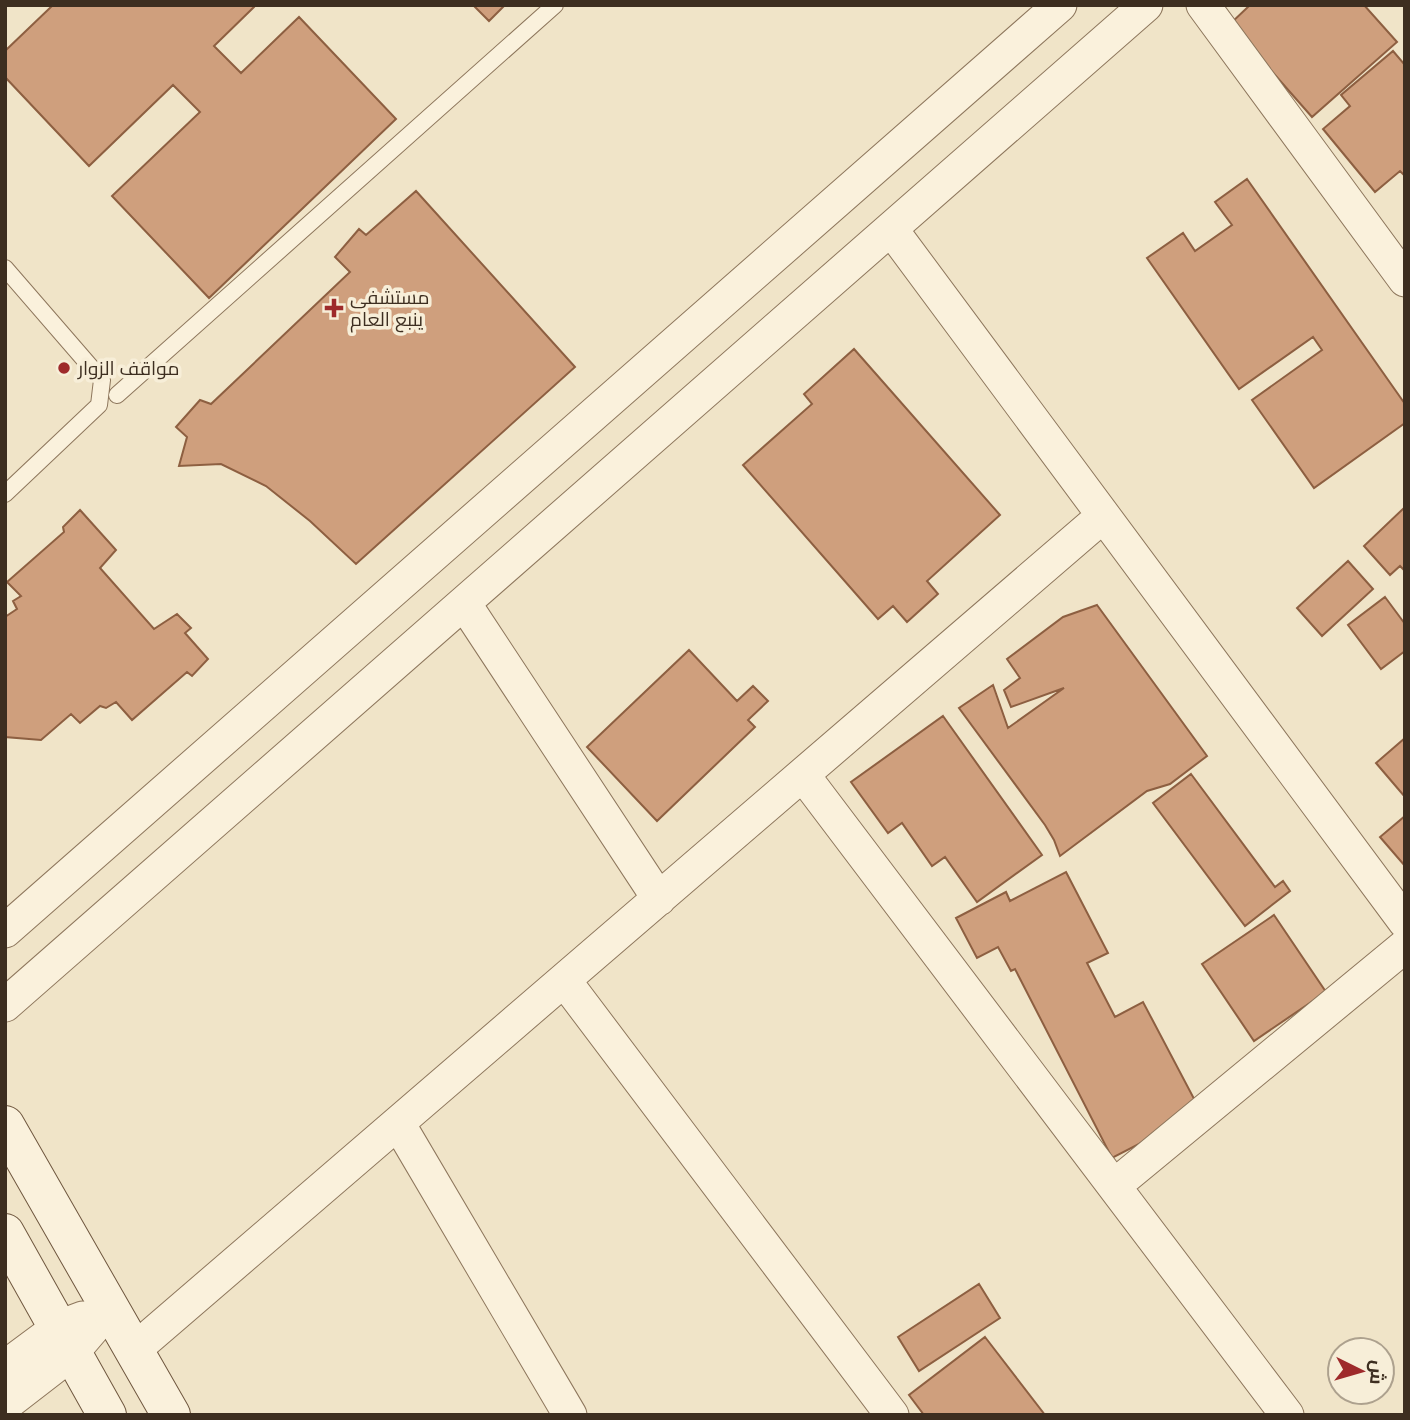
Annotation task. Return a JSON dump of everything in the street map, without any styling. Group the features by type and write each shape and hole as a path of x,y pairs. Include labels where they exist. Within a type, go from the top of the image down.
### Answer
{"main road":[{"path":"5,1125 171,1415"},
{"path":"5,1233 107,1415"}],"street":[{"path":"5,931 1059,5"},
{"path":"5,1005 1146,5"},
{"path":"1203,5 1395,243 1405,279"},
{"path":"891,229 1405,922"},
{"path":"134,1350 1103,516"},
{"path":"464,603 659,899"},
{"path":"803,775 1287,1415"},
{"path":"1114,1186 1405,946"},
{"path":"564,980 892,1415"},
{"path":"398,1123 570,1415"},
{"path":"5,1367 65,1340 111,1307"},
{"path":"5,1405 65,1340"}],"lane":[{"path":"117,395 555,5"},
{"path":"5,268 102,380 99,405 5,494"}],"building":[{"path":"53,5 256,5 214,46 241,73 299,17 396,119 209,298 112,196 200,112 173,85 89,166 5,77 5,51"},
{"path":"473,5 505,5 489,21"},
{"path":"1250,5 1364,5 1397,42 1312,117 1230,24"},
{"path":"1393,51 1405,65 1405,176 1400,171 1375,192 1323,129 1350,106 1341,95"},
{"path":"1247,179 1405,404 1405,423 1314,488 1252,400 1322,350 1313,337 1239,389 1147,258 1183,233 1195,251 1232,225 1215,202"},
{"path":"416,191 575,367 356,564 310,521 266,486 221,464 179,466 187,437 176,427 200,400 211,404 350,272 335,257 359,229 366,235"},
{"path":"854,349 1000,515 927,581 938,594 907,622 893,606 878,619 743,465 812,404 804,394"},
{"path":"1405,507 1405,571 1400,566 1390,575 1364,546"},
{"path":"80,510 116,550 100,568 154,629 177,614 191,628 185,633 208,659 192,676 187,672 132,720 116,702 106,708 100,706 80,723 71,714 41,740 5,737 5,617 17,609 13,601 21,596 7,582 64,532 63,527"},
{"path":"1348,561 1373,589 1322,636 1297,608"},
{"path":"1385,597 1405,624 1405,651 1381,669 1348,625"},
{"path":"1097,605 1207,756 1170,784 1147,791 1060,856 1045,825 959,708 993,685 1008,728 1064,688 1011,707 1004,690 1020,678 1007,659 1063,617"},
{"path":"689,650 737,701 753,686 768,701 748,720 755,727 657,821 587,747"},
{"path":"943,716 1042,855 977,902 945,857 932,866 902,823 888,833 851,782"},
{"path":"1405,738 1405,797 1376,763"},
{"path":"1191,774 1275,887 1283,881 1290,891 1245,926 1153,803"},
{"path":"1405,816 1405,866 1380,837"},
{"path":"1066,872 1108,953 1087,963 1115,1017 1143,1002 1201,1112 1112,1158 1015,969 1011,971 998,947 977,958 956,918 1006,892 1010,901"},
{"path":"1274,915 1326,992 1254,1041 1202,964"},
{"path":"979,1284 1000,1318 919,1371 898,1337"},
{"path":"985,1337 1045,1415 924,1415 909,1395"}],"place":[{"name":"مستشفى ينبع العام","path":"334,308"},
{"name":"مواقف الزوار","path":"64,368"}]}
